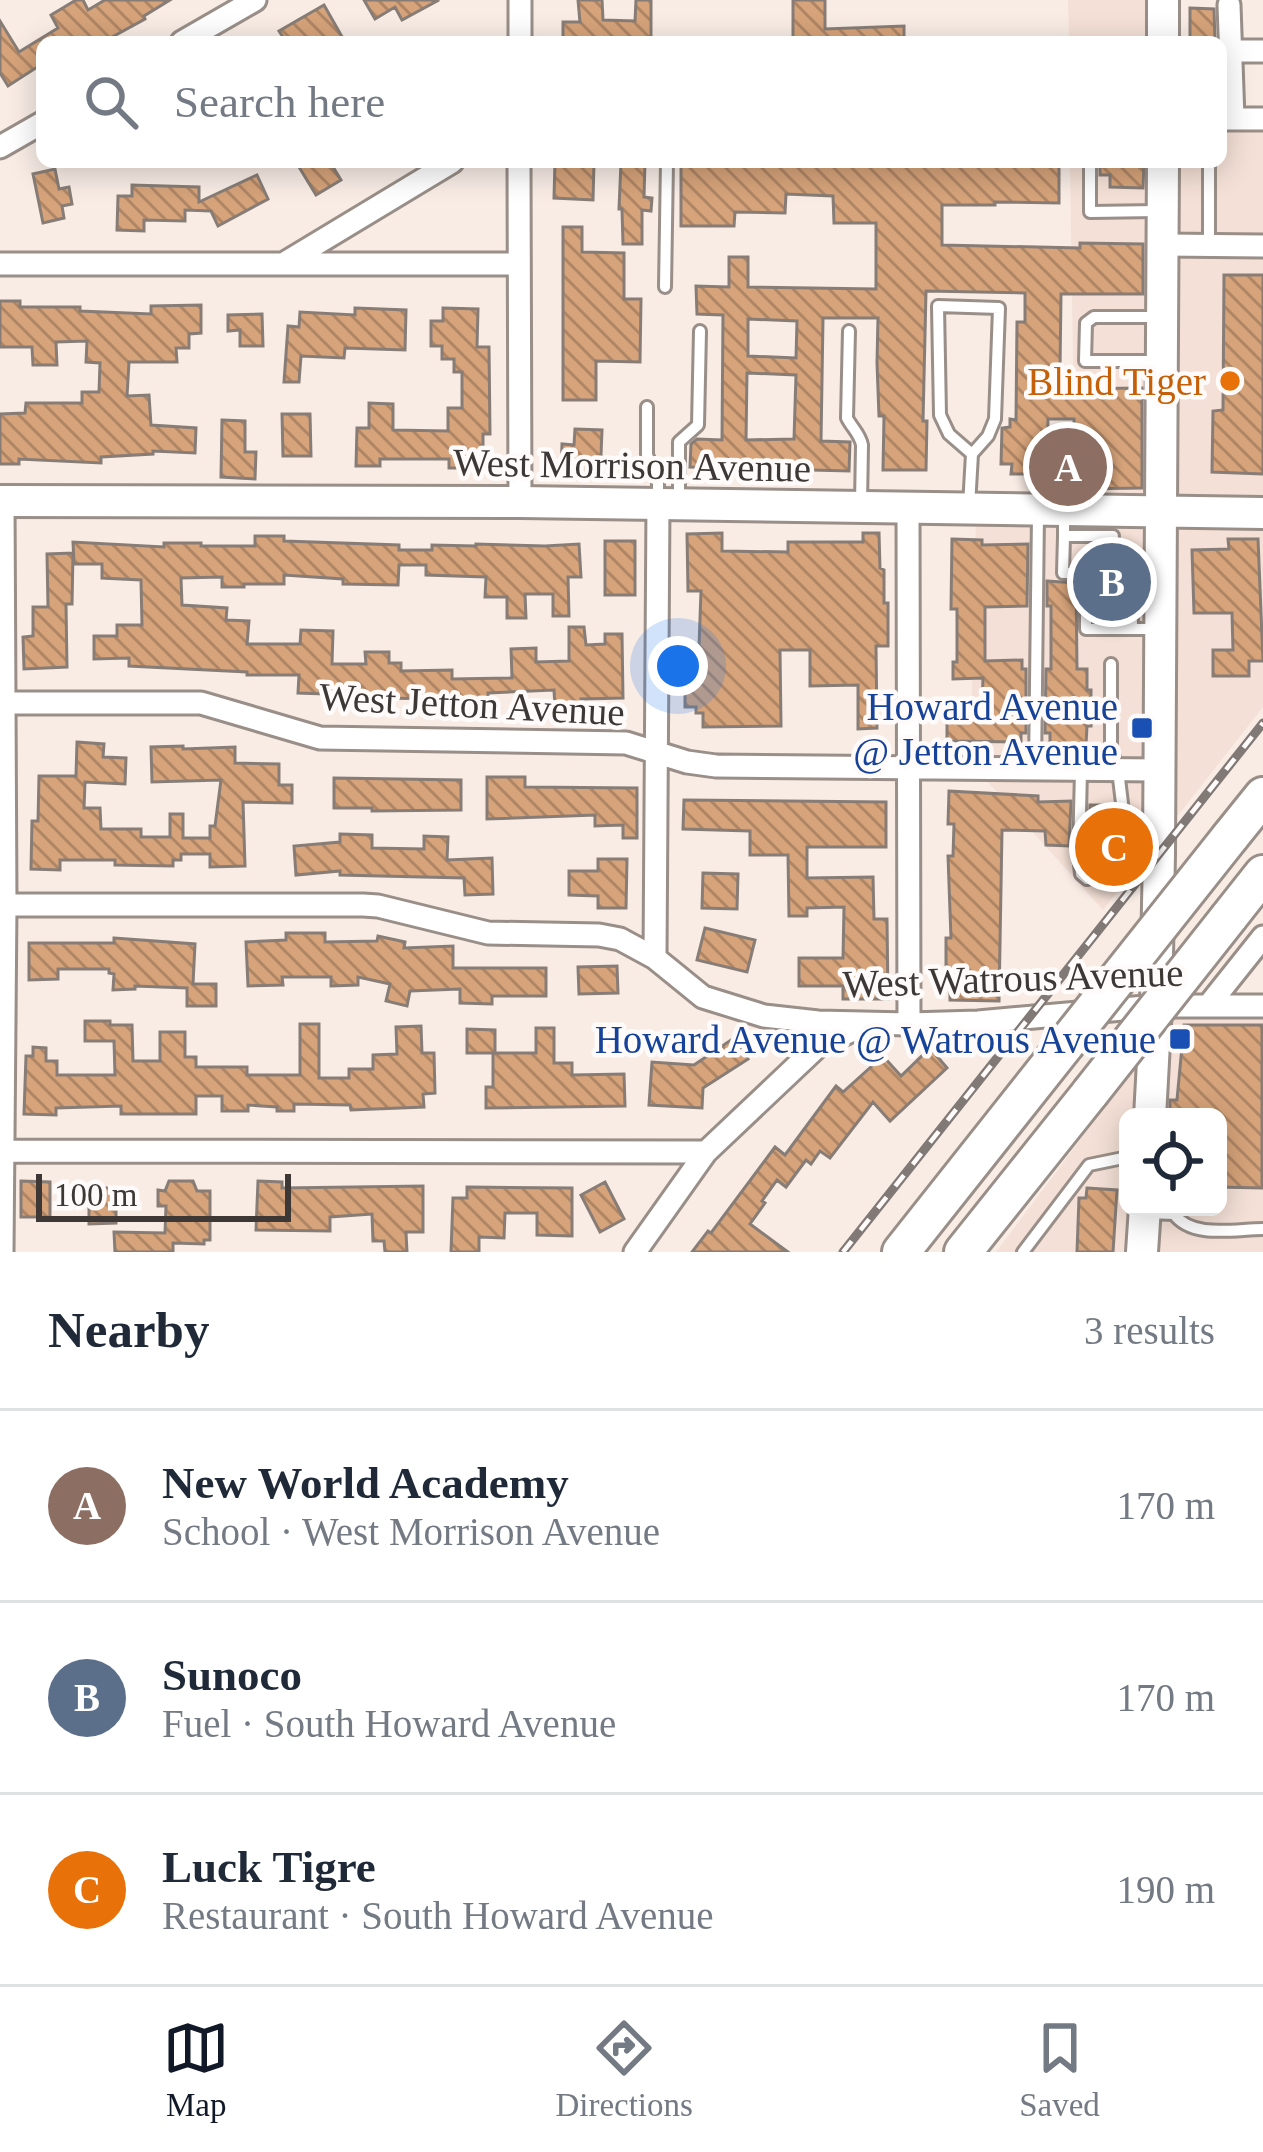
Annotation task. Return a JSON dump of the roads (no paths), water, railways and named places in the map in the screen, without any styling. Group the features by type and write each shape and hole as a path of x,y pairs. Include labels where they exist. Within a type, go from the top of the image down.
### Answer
{"highway":[{"path":"901,1252 1263,796"},
{"path":"963,1252 1263,874"}],"street":[{"path":"192,36 255,0"},
{"path":"520,0 520,36"},
{"path":"1163,0 1163,36"},
{"path":"1229,5 1227,118 1263,119"},
{"path":"1231,51 1263,51"},
{"path":"0,147 36,126"},
{"path":"283,264 442,168"},
{"path":"519,168 520,502"},
{"path":"1150,1108 1160,770 1136,567 1160,512 1163,168"},
{"path":"1164,244 1263,246"},
{"path":"0,264 519,264"},
{"path":"1,501 2,1252"},
{"name":"West Morrison Avenue","path":"1,501 969,509 1113,524 1160,512 1263,513"},
{"path":"655,958 657,753 669,506"},
{"path":"908,508 909,1024"},
{"name":"West Jetton Avenue","path":"1,704 201,703 320,738 626,743 716,766 1160,770"},
{"name":"West Watrous Avenue","path":"2,905 378,906 488,934 599,934 620,939 655,958 704,998 764,1016 818,1022 978,1022 1156,1006 1263,1006"},
{"path":"1208,1006 1263,937"},
{"path":"635,1252 706,1152 818,1046 870,1022"},
{"path":"1,1151 706,1152"},
{"path":"1142,1252 1144,1216"}],"lane":[{"path":"665,287 667,168"},
{"path":"1090,168 1090,212 1163,211"},
{"path":"1209,168 1209,245"},
{"path":"969,509 972,454 995,419 999,308 938,306 940,416 949,434 972,454"},
{"path":"1162,316 1094,316 1086,323 1084,361 1162,361"},
{"path":"669,506 680,442 698,425 700,331"},
{"path":"849,331 847,418 861,437 861,507"},
{"path":"647,407 649,458 669,506"},
{"path":"649,458 680,458"},
{"path":"1055,519 1063,573 1091,573 1086,629 1146,629"},
{"path":"1035,770 1055,519"},
{"path":"1113,524 1136,567 1126,600 1146,629"},
{"path":"1081,770 1079,855 1081,874 1087,879 1107,874 1120,862 1126,845 1111,748 1111,664"},
{"path":"1023,1252 1089,1165 1119,1158"},
{"path":"1176,1216 1185,1227 1198,1229 1263,1229"}],"railway":[{"path":"843,1252 1263,723"}],"place":[{"name":"Blind Tiger","path":"1230,381"},
{"name":"New World Academy","path":"1068,467"},
{"name":"Sunoco","path":"1112,582"},
{"name":"Howard Avenue @ Jetton Avenue","path":"1142,728"},
{"name":"Luck Tigre","path":"1114,847"},
{"name":"Howard Avenue @ Watrous Avenue","path":"1180,1039"}]}
